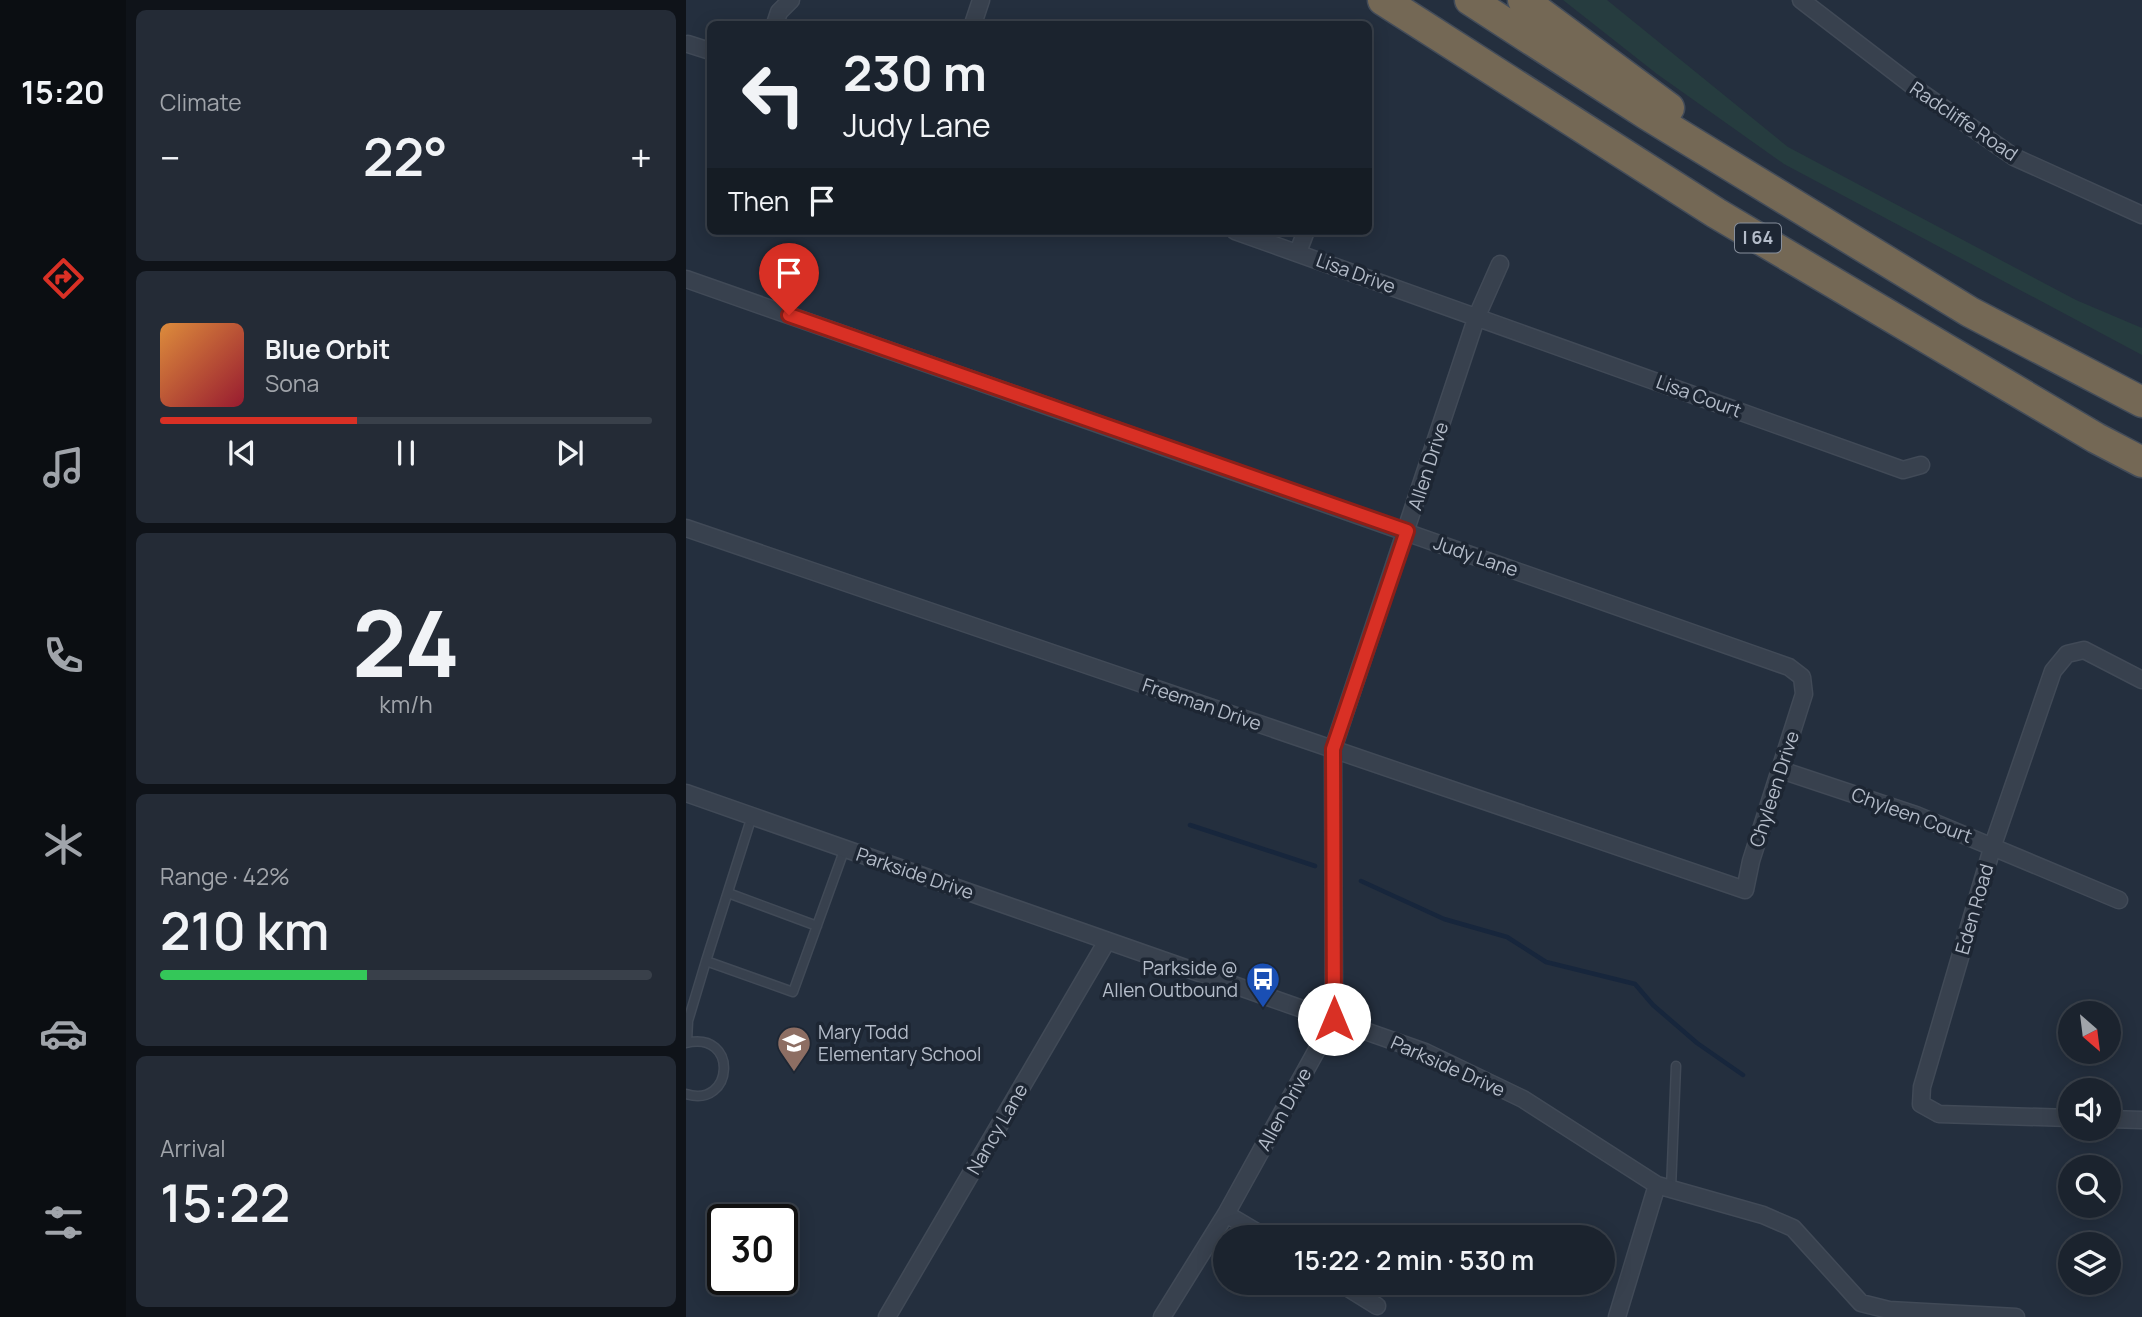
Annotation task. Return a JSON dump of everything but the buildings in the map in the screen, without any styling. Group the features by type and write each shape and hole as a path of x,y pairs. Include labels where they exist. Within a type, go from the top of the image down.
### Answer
{"highway":[{"path":"1376,0 1421,25"},
{"name":"I 64","path":"1383,0 1716,214 2096,438 2142,462"},
{"name":"I 64","path":"1470,0 1646,114 1970,312 2142,402"},
{"path":"1523,0 1803,210"}],"street":[{"path":"776,21 779,12 791,0"},
{"path":"974,21 981,0"},
{"name":"Radcliffe Road","path":"1801,0 1922,93 2014,157 2142,215"},
{"path":"688,44 707,50"},
{"name":"Lisa Drive","path":"1247,235 1477,316"},
{"path":"1298,252 1304,235"},
{"name":"Allen Drive","path":"1162,1317 1226,1213 1334,1019 1333,749 1477,316 1500,264"},
{"name":"Judy Lane","path":"686,279 1789,667"},
{"name":"Lisa Court","path":"1477,316 1903,470 1921,465"},
{"name":"Freeman Drive","path":"686,527 1718,883"},
{"name":"Eden Road","path":"2058,1118 1939,1114 1921,1104 1922,1087 1993,845 2057,663 2073,652 2084,650 2142,680"},
{"name":"Chyleen Drive","path":"1718,883 1745,890 1751,861 1805,685 1797,671 1789,667"},
{"name":"Chyleen Court","path":"1781,770 1916,815 2119,900"},
{"name":"Parkside Drive","path":"686,793 1425,1052 1495,1085 1664,1187 1763,1215 1793,1228 1859,1310 2016,1317"},
{"name":"Nancy Lane","path":"887,1317 1107,941"},
{"path":"2121,1119 2142,1120"},
{"path":"1617,1317 1664,1187"},
{"path":"1226,1213 1246,1225"},
{"path":"1359,1295 1377,1306"}],"lane":[{"path":"686,1094 708,1094 716,1089 724,1073 724,1063 714,1047 706,1042 687,1042 688,1021 752,816"},
{"path":"706,961 793,992 845,848"},
{"path":"727,893 817,926"},
{"path":"1664,1187 1676,1066"}],"green space":[{"path":"1563,0 1607,0 1788,147 2076,300 2142,328 2142,355 1784,164 1657,74"}],"waterway":[{"path":"1190,825 1315,866"},
{"path":"1361,881 1444,919 1507,937 1546,962 1635,984 1653,1005 1697,1043 1743,1075"}],"place":[{"name":"Parkside @ Allen Outbound","path":"1263,1009"},
{"name":"Mary Todd Elementary School","path":"794,1073"}],"route":[{"path":"789,315 1407,531 1333,749 1334,1019"}]}
